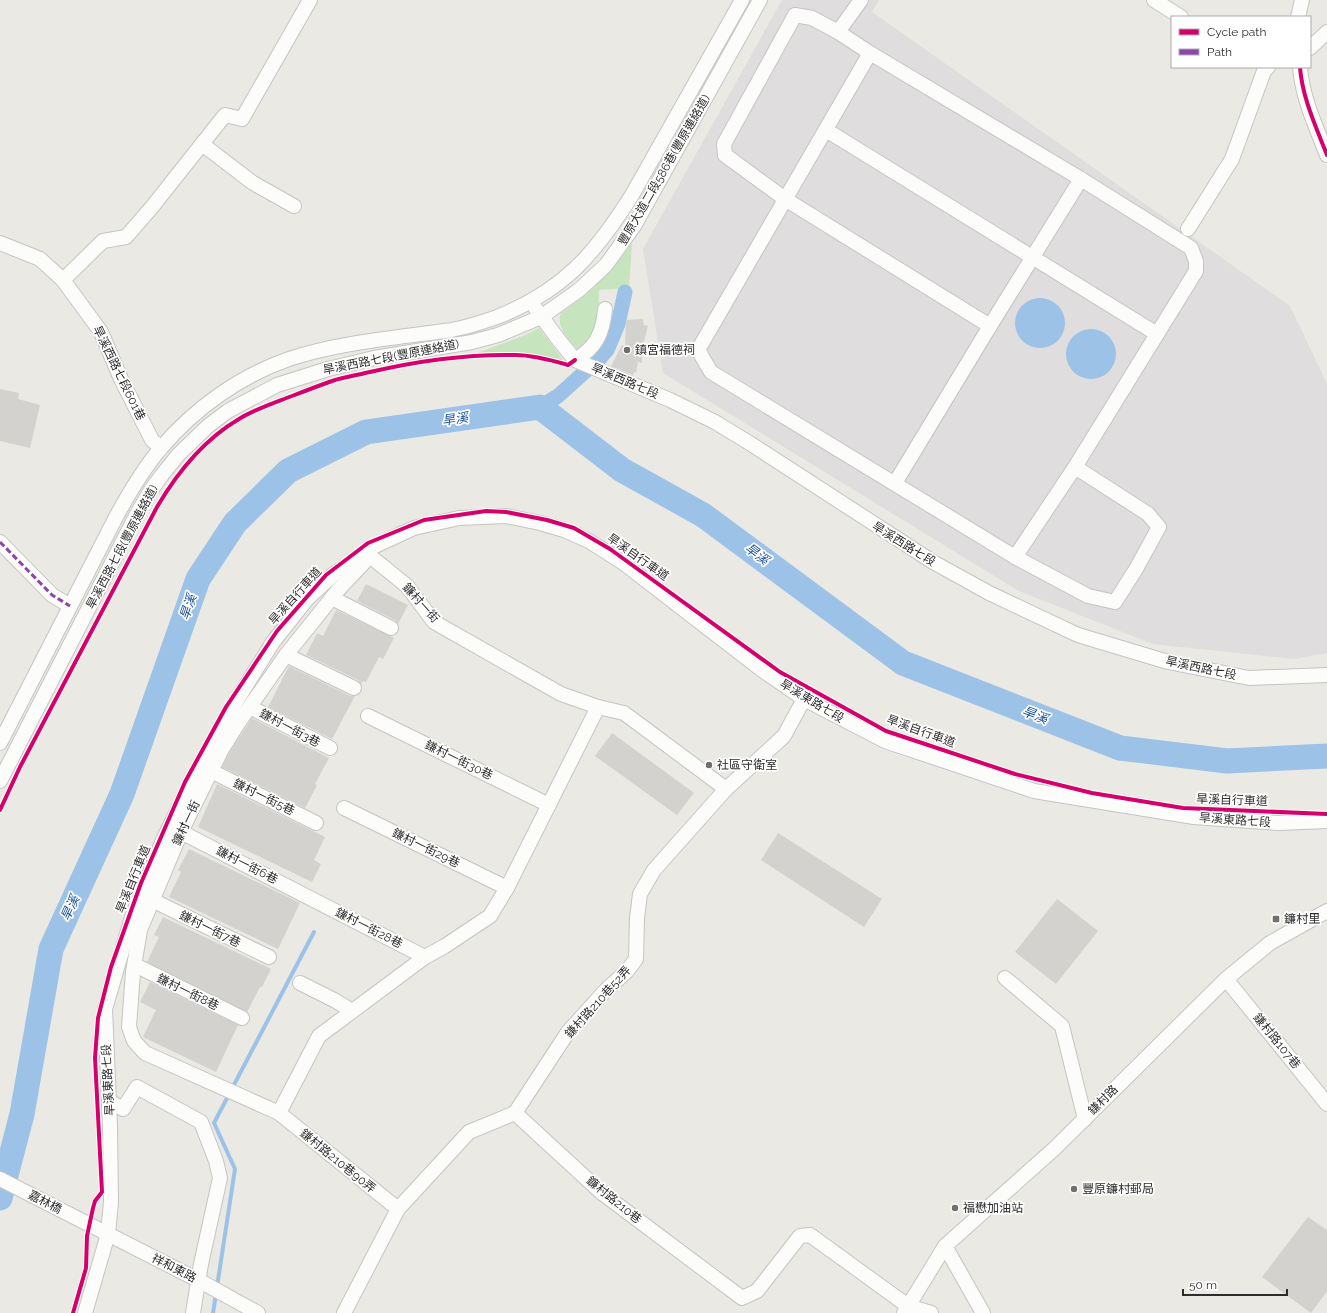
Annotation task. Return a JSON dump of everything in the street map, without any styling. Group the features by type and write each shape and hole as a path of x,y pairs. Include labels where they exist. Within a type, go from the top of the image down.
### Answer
{"street":[{"path":"63,280 103,241 126,237 152,208 225,115 242,119 310,0"},
{"name":"豐原大道二段586巷(豐原連絡道)","path":"531,302 575,270 616,221 684,105 742,0"},
{"name":"豐原大道二段586巷(豐原連絡道)","path":"541,317 579,290 606,265 622,244 646,205 760,0"},
{"path":"838,32 861,0"},
{"path":"1154,0 1179,16"},
{"path":"1298,16 1302,0"},
{"path":"990,326 785,199 725,155 724,144 795,15 812,18 838,32 870,53 1081,179 1191,248 1196,261 1196,271 1075,467 1015,557"},
{"path":"1311,47 1327,32"},
{"path":"870,53 698,350 711,372 1015,557 1088,596 1115,602 1136,569 1159,527 1148,514 1075,467"},
{"path":"1188,229 1232,159 1264,68"},
{"path":"1300,68 1301,82 1313,120 1327,155"},
{"path":"826,130 1157,334"},
{"path":"202,144 253,183 294,206"},
{"path":"895,483 1081,179"},
{"name":"旱溪西路七段601巷","path":"0,243 40,258 63,280 100,332 121,379 152,440 161,448"},
{"name":"旱溪西路七段","path":"531,302 558,339 579,362 670,400 715,422 933,562 990,593 1078,635 1168,662 1249,678 1327,675"},
{"name":"旱溪西路七段(豐原連絡道)","path":"0,743 132,488 161,448 190,418 222,393 257,372 289,359 338,347 446,331 468,326 507,313 531,302"},
{"path":"579,362 596,340 604,323 605,310"},
{"name":"旱溪西路七段(豐原連絡道)","path":"0,781 137,514 151,490 178,455 208,426 228,411 277,385 328,369 374,358 450,346 485,338 518,327 541,317"},
{"name":"旱溪東路七段","path":"86,1313 108,1234 111,1202 105,1009 132,917 163,840 200,765 237,700 273,642 308,598 334,574 373,547 414,528 459,518 506,516 564,530 588,541 622,562 762,670 804,699 885,742 1034,791 1194,817 1278,823 1327,821"},
{"path":"0,542 52,595 70,606"},
{"name":"鐮村一街","path":"278,1113 145,1052 134,1042 129,1027 134,966 140,930 152,900 181,832 222,749 286,655 332,598 370,556 407,586 434,622 561,694 598,707"},
{"path":"332,598 391,628"},
{"path":"286,655 354,688"},
{"name":"鎌村路210巷52弄","path":"516,1113 568,1032 606,990 627,971 636,959 637,918 640,894 654,870 726,789 784,736 804,699"},
{"name":"鎌村一街3巷","path":"250,707 330,748"},
{"path":"278,1113 319,1036 425,957 445,946 490,916 507,888 598,707 624,713 726,789"},
{"name":"鎌村一街30巷","path":"368,716 549,805"},
{"name":"鎌村一街5巷","path":"211,771 316,823"},
{"name":"鎌村一街29巷","path":"344,808 507,888"},
{"name":"鎌村一街6巷","path":"181,832 312,899"},
{"name":"鎌村一街28巷","path":"312,899 425,957"},
{"name":"鎌村一街7巷","path":"152,900 269,957"},
{"name":"鎌村路","path":"906,1309 945,1246 1054,1149 1226,979 1270,943 1327,911"},
{"name":"鎌村一街8巷","path":"134,966 242,1018"},
{"path":"1005,978 1062,1026 1085,1119"},
{"name":"鎌村路107巷","path":"1226,979 1327,1104"},
{"path":"300,983 336,1001 352,1012"},
{"path":"109,1101 123,1109 138,1087 201,1122 216,1161 220,1178 198,1280 193,1313"},
{"name":"鎌村路210巷90弄","path":"278,1113 398,1209"},
{"path":"344,1313 398,1209 469,1132 516,1113"},
{"name":"鐮村路210巷","path":"516,1113 602,1193 742,1298 757,1291 800,1236 810,1235 906,1309 931,1313"},
{"name":"嘉林橋","path":"0,1179 89,1224"},
{"name":"祥和東路","path":"89,1224 198,1280 258,1313"},
{"path":"945,1246 983,1313"}],"shaded area":[{"path":"782,0 879,0 872,12 1290,306 1327,384 1327,653 1294,659 1153,644 1019,591 663,373 643,249"}],"green space":[{"path":"632,243 629,288 599,290 597,323 591,336 578,350 564,333 560,323 561,313 600,281 617,263"},
{"path":"539,328 564,361 526,353 477,353 523,336"}],"water":[{"path":"1035,298 1045,298 1058,305 1065,318 1065,328 1058,341 1045,348 1035,348 1026,344 1019,337 1015,328 1015,318 1019,309 1026,302"},
{"path":"1086,329 1096,329 1109,336 1116,349 1116,359 1109,372 1096,379 1086,379 1077,375 1070,368 1066,359 1066,349 1070,340 1077,333"}],"building":[{"path":"643,319 644,325 648,326 642,348 642,363 638,362 636,373 634,372 633,375 611,366 622,345 625,347 626,320"},
{"path":"0,389 19,393 18,399 40,405 30,448 0,441"},
{"path":"366,584 408,605 398,624 395,620 357,601"},
{"path":"336,610 394,638 383,659 379,657 366,682 363,681 361,684 358,680 306,655 317,633 323,636"},
{"path":"289,666 350,696 355,696 332,739 268,707"},
{"path":"252,718 329,758 315,784 317,785 305,808 222,767 229,753"},
{"path":"612,733 694,793 677,815 595,756"},
{"path":"217,784 325,837 314,860 321,864 312,882 198,827"},
{"path":"778,833 882,899 864,927 761,860"},
{"path":"189,849 300,903 278,949 169,897 181,872 178,870"},
{"path":"1057,899 1098,931 1056,984 1015,952"},
{"path":"163,917 271,969 247,1012 147,962 159,937 154,935"},
{"path":"150,982 238,1025 216,1072 143,1037 156,1010 140,1002"},
{"path":"1308,1217 1327,1230 1327,1291 1311,1313 1262,1277"}],"waterway":[{"path":"540,407 558,396 607,350 618,324 625,292"},
{"name":"旱溪","path":"0,1198 22,1114 51,949 122,794 198,579 235,523 288,471 366,432 540,407 622,470 703,515 903,663 1120,748 1227,761 1327,756"},
{"path":"213,1313 235,1169 214,1123 314,932"}],"marked path":[{"path":"0,542 52,595 70,606"}],"cycle path":[{"path":"1300,68 1307,101 1327,155"},
{"path":"0,810 20,767 157,507 183,469 215,436 239,419 265,406 332,381 388,368 442,359 497,355 528,356 568,365 575,360"},
{"name":"旱溪自行車道","path":"73,1313 86,1268 87,1236 93,1208 95,1201 102,1192 95,1058 98,1018 111,967 141,883 185,782 226,707 277,631 326,575 368,543 424,520 486,511 506,512 547,520 574,528 610,549 780,672 886,731 1015,774 1092,793 1183,808 1327,814"}],"place":[{"name":"鎮宮福德祠","path":"627,350"},
{"name":"社區守衛室","path":"709,765"},
{"name":"鐮村里","path":"1276,919"},
{"name":"豐原鐮村郵局","path":"1074,1189"},
{"name":"福懋加油站","path":"955,1208"}]}
